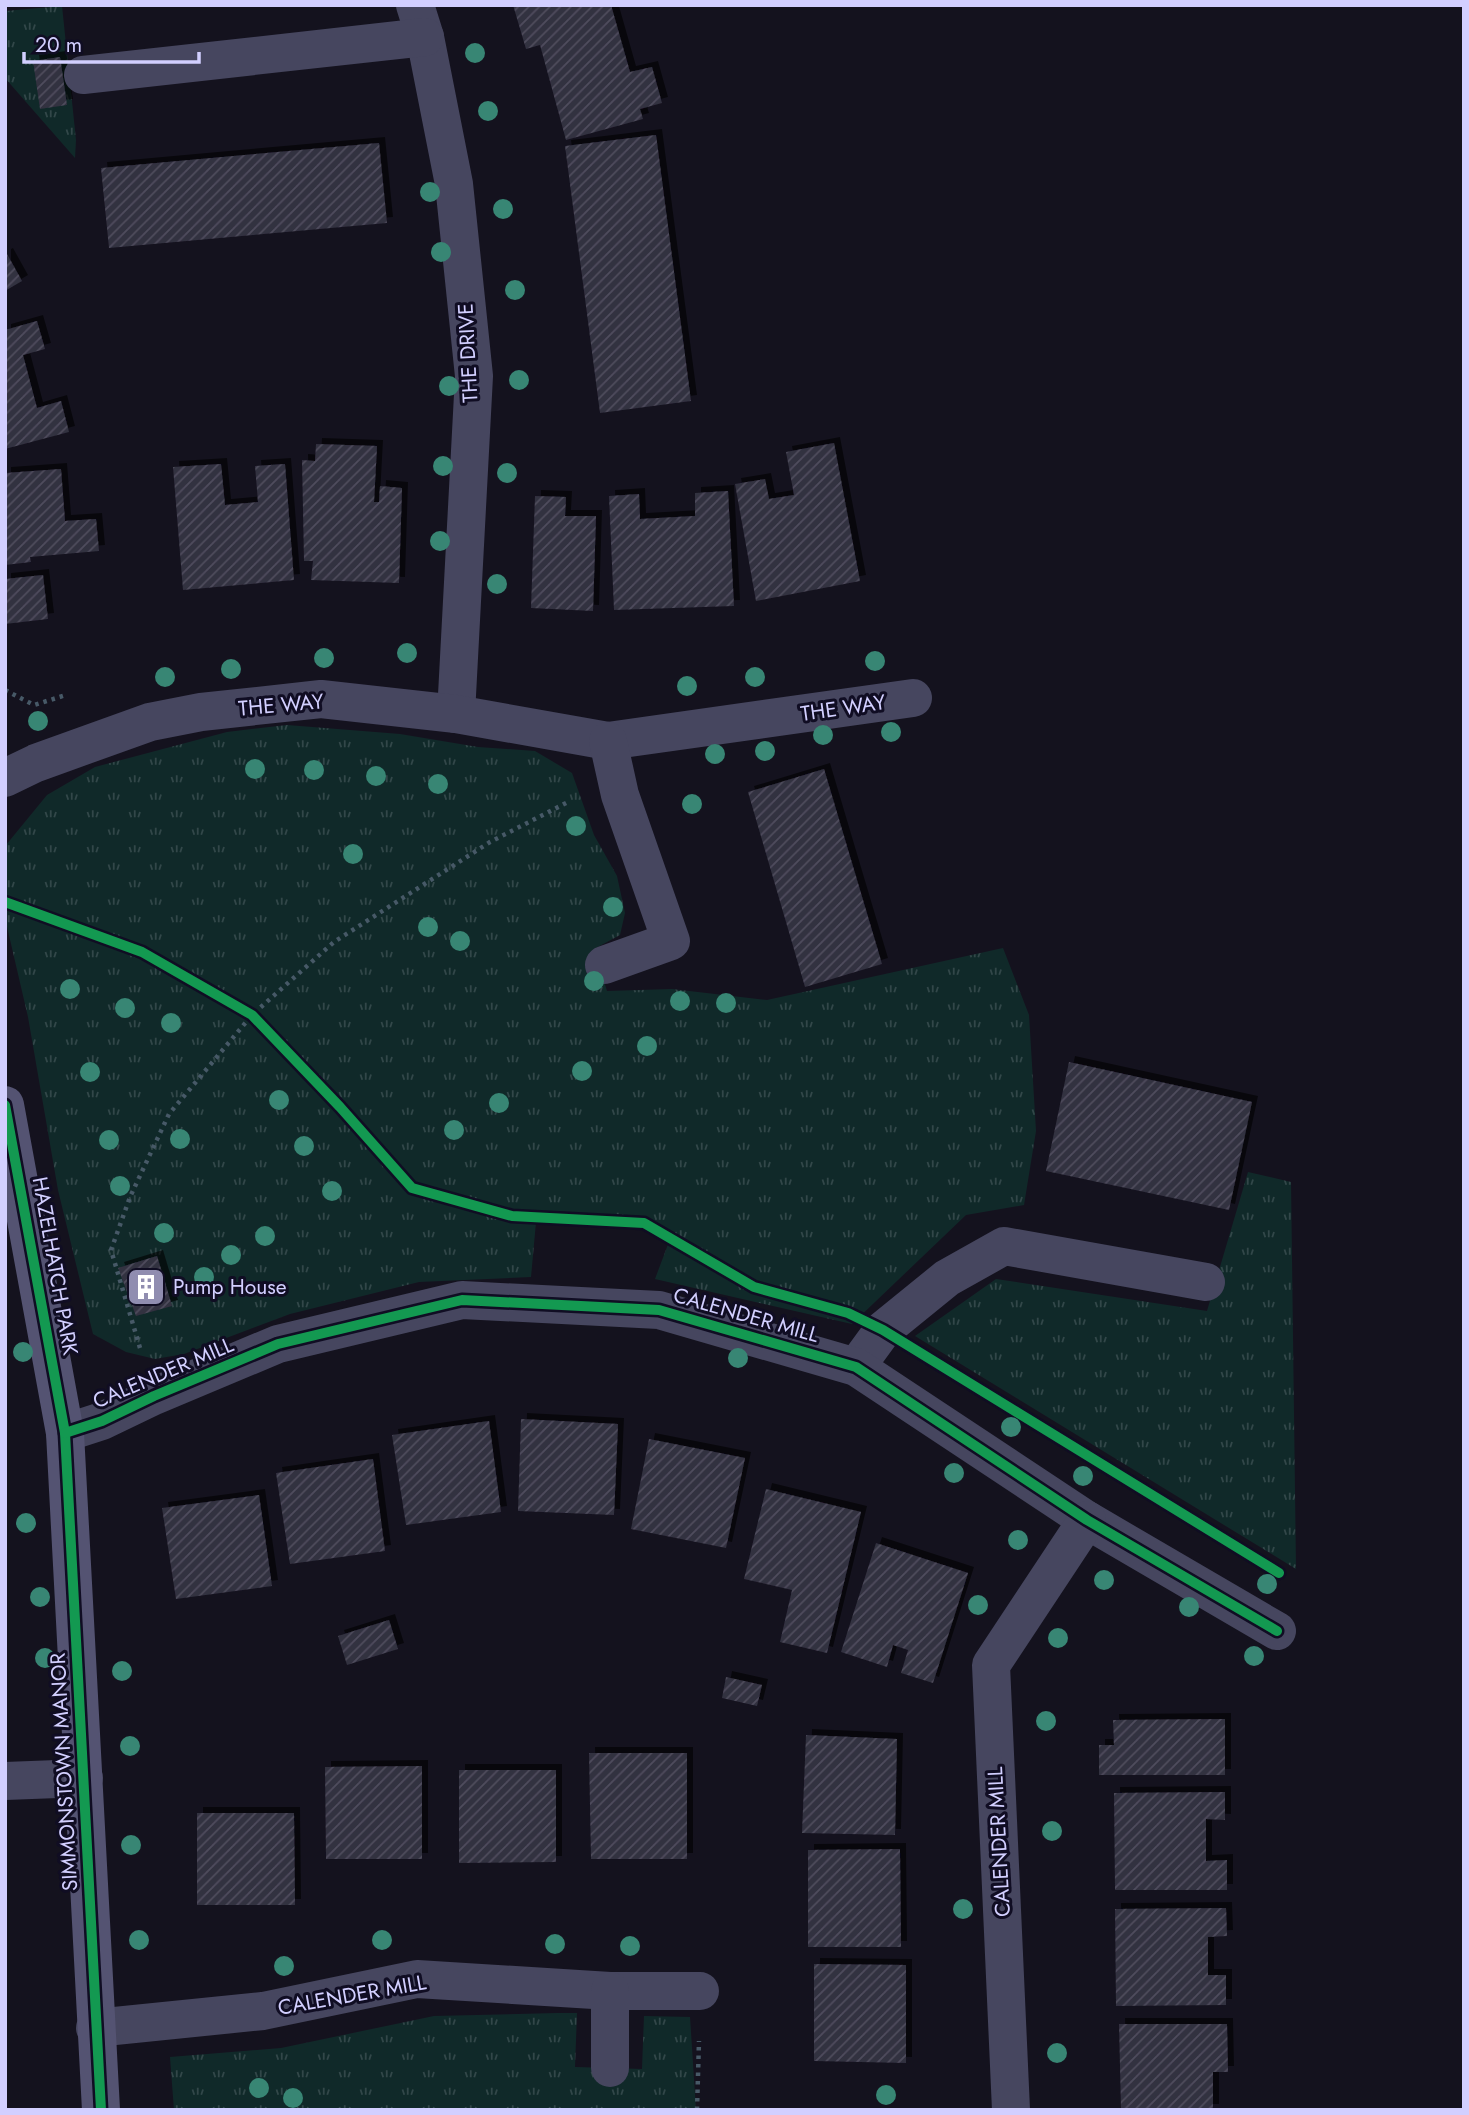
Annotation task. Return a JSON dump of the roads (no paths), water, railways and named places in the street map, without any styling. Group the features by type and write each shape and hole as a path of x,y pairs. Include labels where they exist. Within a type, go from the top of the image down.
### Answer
{"street":[{"name":"THE DRIVE","path":"83,75 420,21 454,184 474,376 456,714"},
{"name":"THE WAY","path":"5,778 36,763 150,722 201,712 321,699 456,714 608,741 913,698"},
{"path":"604,965 671,941 620,795 608,741"},
{"name":"HAZELHATCH PARK","path":"7,1125 65,1433"},
{"path":"856,1367 883,1330 947,1278 1004,1246 1206,1282"},
{"name":"CALENDER MILL","path":"65,1433 102,1421 278,1344 462,1300 659,1310 856,1367 1087,1520 1277,1632"},
{"name":"SIMMONSTOWN MANOR","path":"65,1433 100,2110"},
{"name":"CALENDER MILL","path":"1011,2110 991,1665 1087,1520"},
{"path":"5,1781 84,1778"},
{"name":"CALENDER MILL","path":"95,2028 263,2011 417,1979 610,1991 700,1991"},
{"path":"610,1991 610,2068"}],"place":[{"name":"Pump House","path":"146,1287"}]}
